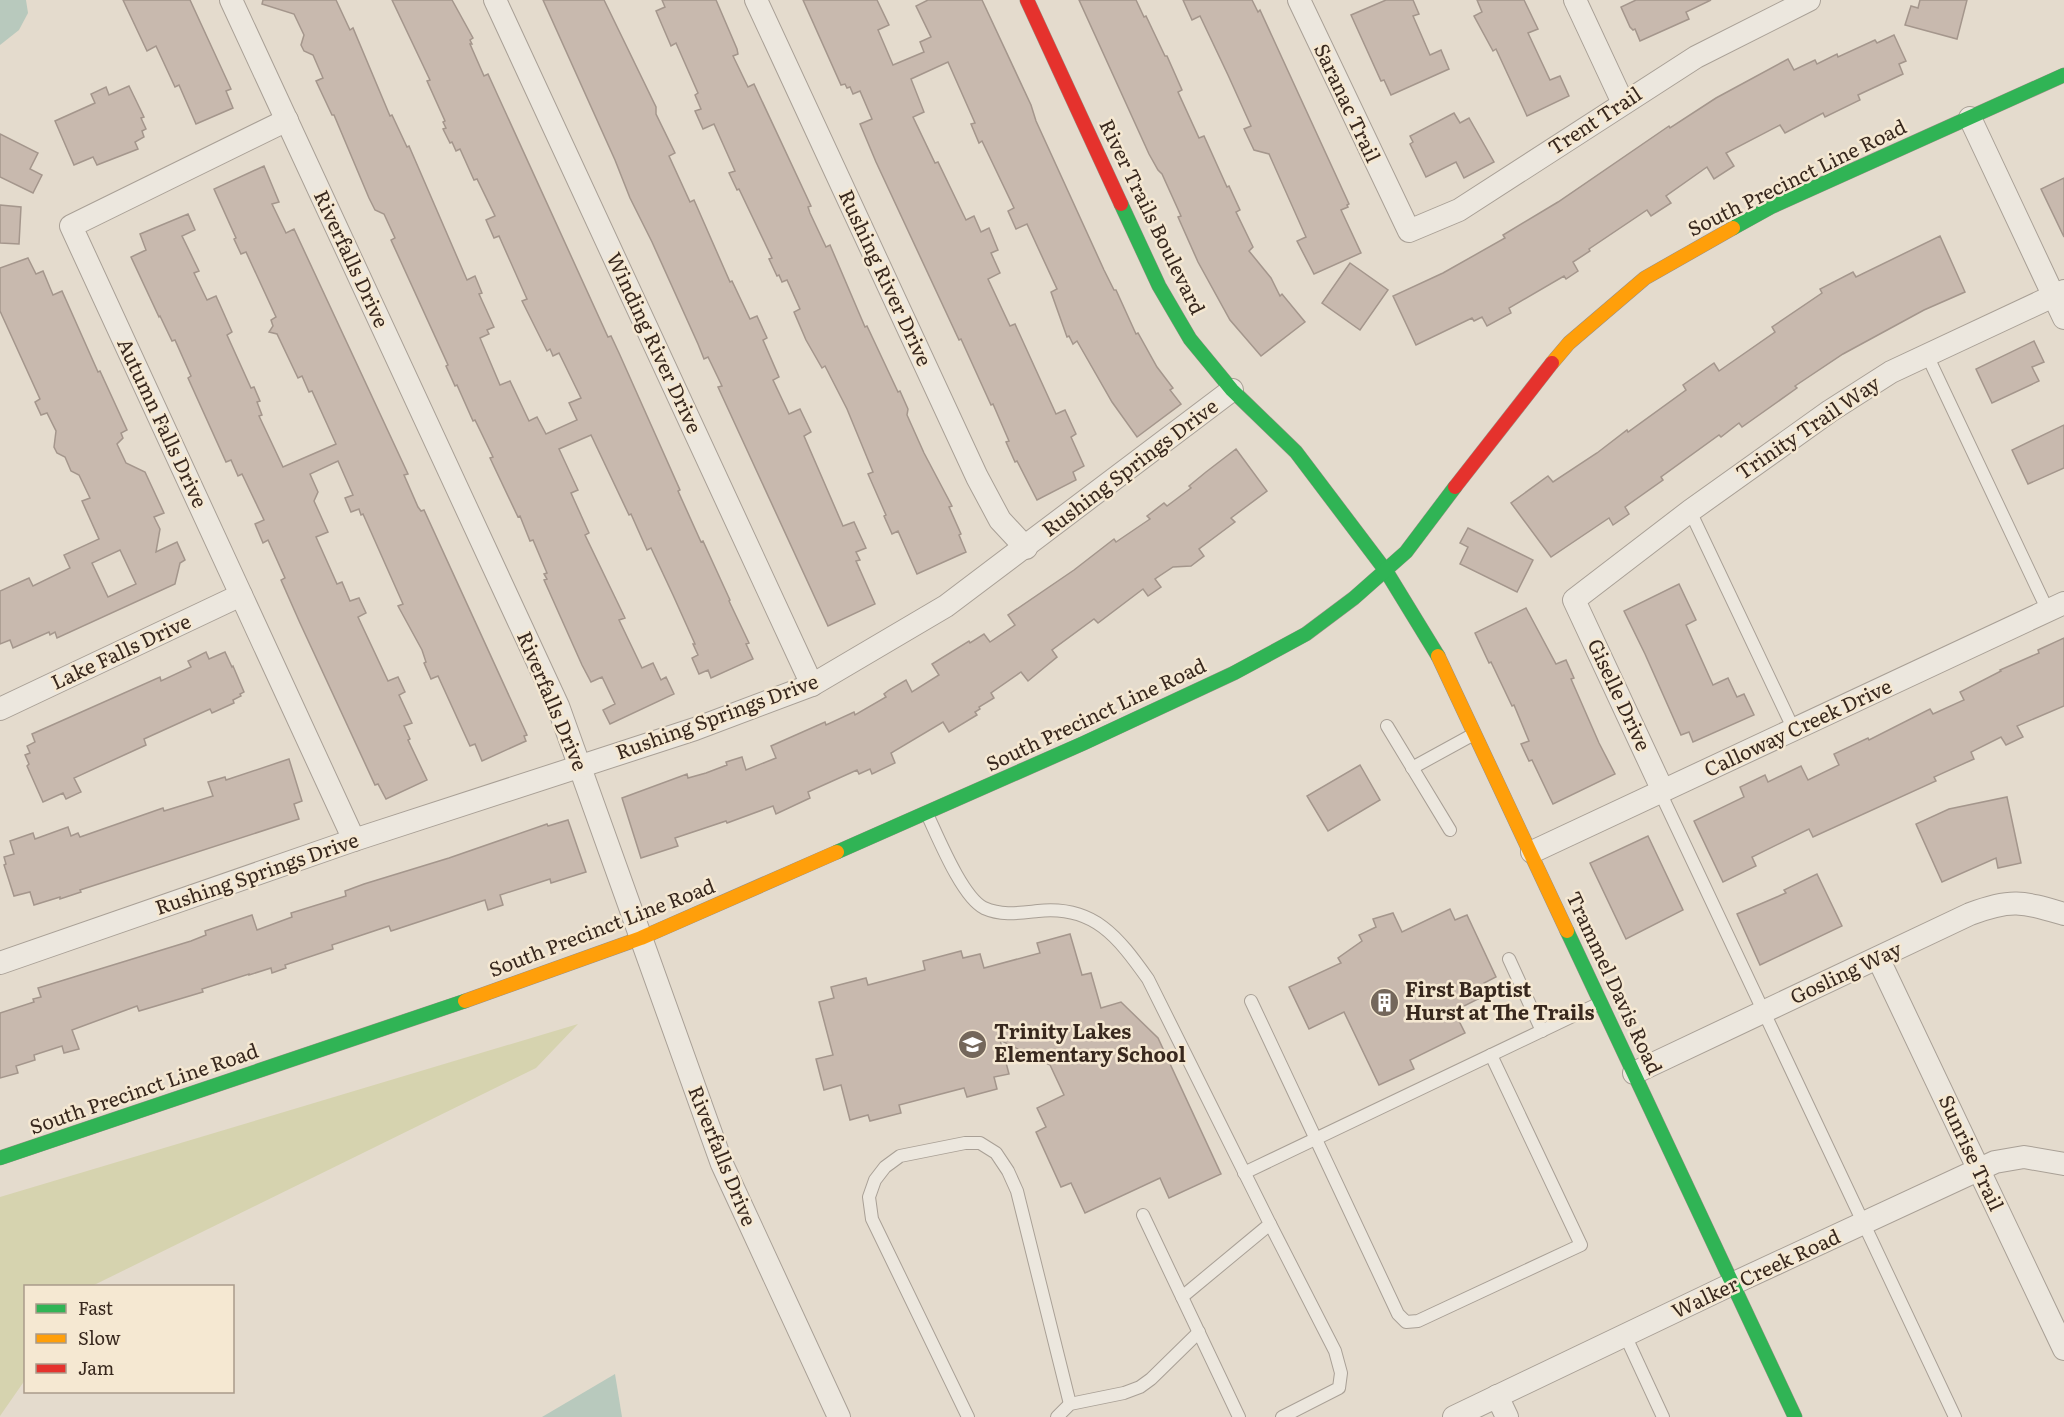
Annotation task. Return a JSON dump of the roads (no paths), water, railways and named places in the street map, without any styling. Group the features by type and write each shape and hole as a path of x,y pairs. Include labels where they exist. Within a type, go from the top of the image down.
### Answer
{"main road":[{"name":"River Trails Boulevard","path":"1027,0 1160,286 1190,339 1232,390 1296,452 1386,571"},
{"name":"South Precinct Line Road","path":"0,1158 454,1005 641,938 1084,743 1234,673 1306,634 1386,571 1406,552 1536,381 1569,343 1645,278 1683,254 1772,207 2064,75"},
{"name":"Trammel Davis Road","path":"1386,571 1435,650 1796,1417"}],"street":[{"name":"Riverfalls Drive","path":"231,0 558,706 722,1164 839,1417"},
{"name":"Winding River Drive","path":"495,0 813,685"},
{"name":"Rushing River Drive","path":"756,0 977,477 1000,520 1026,548"},
{"name":"Saranac Trail","path":"1299,0 1396,206"},
{"path":"1575,0 1623,103"},
{"name":"Trent Trail","path":"1396,206 1409,231 1459,210 1696,57 1809,0"},
{"path":"1970,118 2059,293 2064,318"},
{"name":"Autumn Falls Drive","path":"287,120 71,226 354,840"},
{"name":"Trinity Trail Way","path":"1574,600 1690,511 1830,411 1891,372 2059,293"},
{"name":"Rushing Springs Drive","path":"0,963 354,840 695,729 813,685 946,606 1026,548 1232,390"},
{"name":"Lake Falls Drive","path":"0,709 241,596"},
{"name":"Giselle Drive","path":"1574,600 1662,792"},
{"name":"Calloway Creek Drive","path":"1532,852 2056,607"},
{"name":"Gosling Way","path":"1634,1073 1970,914 1996,904 2025,903 2064,914"},
{"name":"Sunrise Trail","path":"1878,958 2064,1349"},
{"name":"Walker Creek Road","path":"1454,1417 1995,1162 2024,1157 2064,1164"},
{"path":"1497,1396 1507,1417"}],"lane":[{"path":"1927,355 2056,607"},
{"path":"1690,511 1794,730"},
{"path":"1387,726 1450,830"},
{"path":"1412,768 1475,734"},
{"path":"1662,792 1955,1417"},
{"path":"926,813 963,886 982,907 1006,914 1047,910 1072,911 1096,922 1125,947 1148,979 1335,1351 1341,1372 1338,1388 1282,1417"},
{"path":"1509,960 1542,1031"},
{"path":"1251,1001 1398,1314 1406,1322 1418,1321 1581,1245 1491,1055"},
{"path":"1244,1173 1601,1003"},
{"path":"968,1417 872,1219 869,1197 875,1179 885,1167 900,1156 965,1143 980,1143 996,1154 1008,1171 1017,1191 1070,1404"},
{"path":"1143,1215 1239,1417"},
{"path":"1182,1297 1270,1224"},
{"path":"1057,1417 1070,1404 1124,1394 1140,1387 1199,1332"},
{"path":"1625,1335 1663,1417"}],"place":[{"name":"First Baptist Hurst at The Trails","path":"1384,1002"},
{"name":"Trinity Lakes Elementary School","path":"973,1044"}]}
